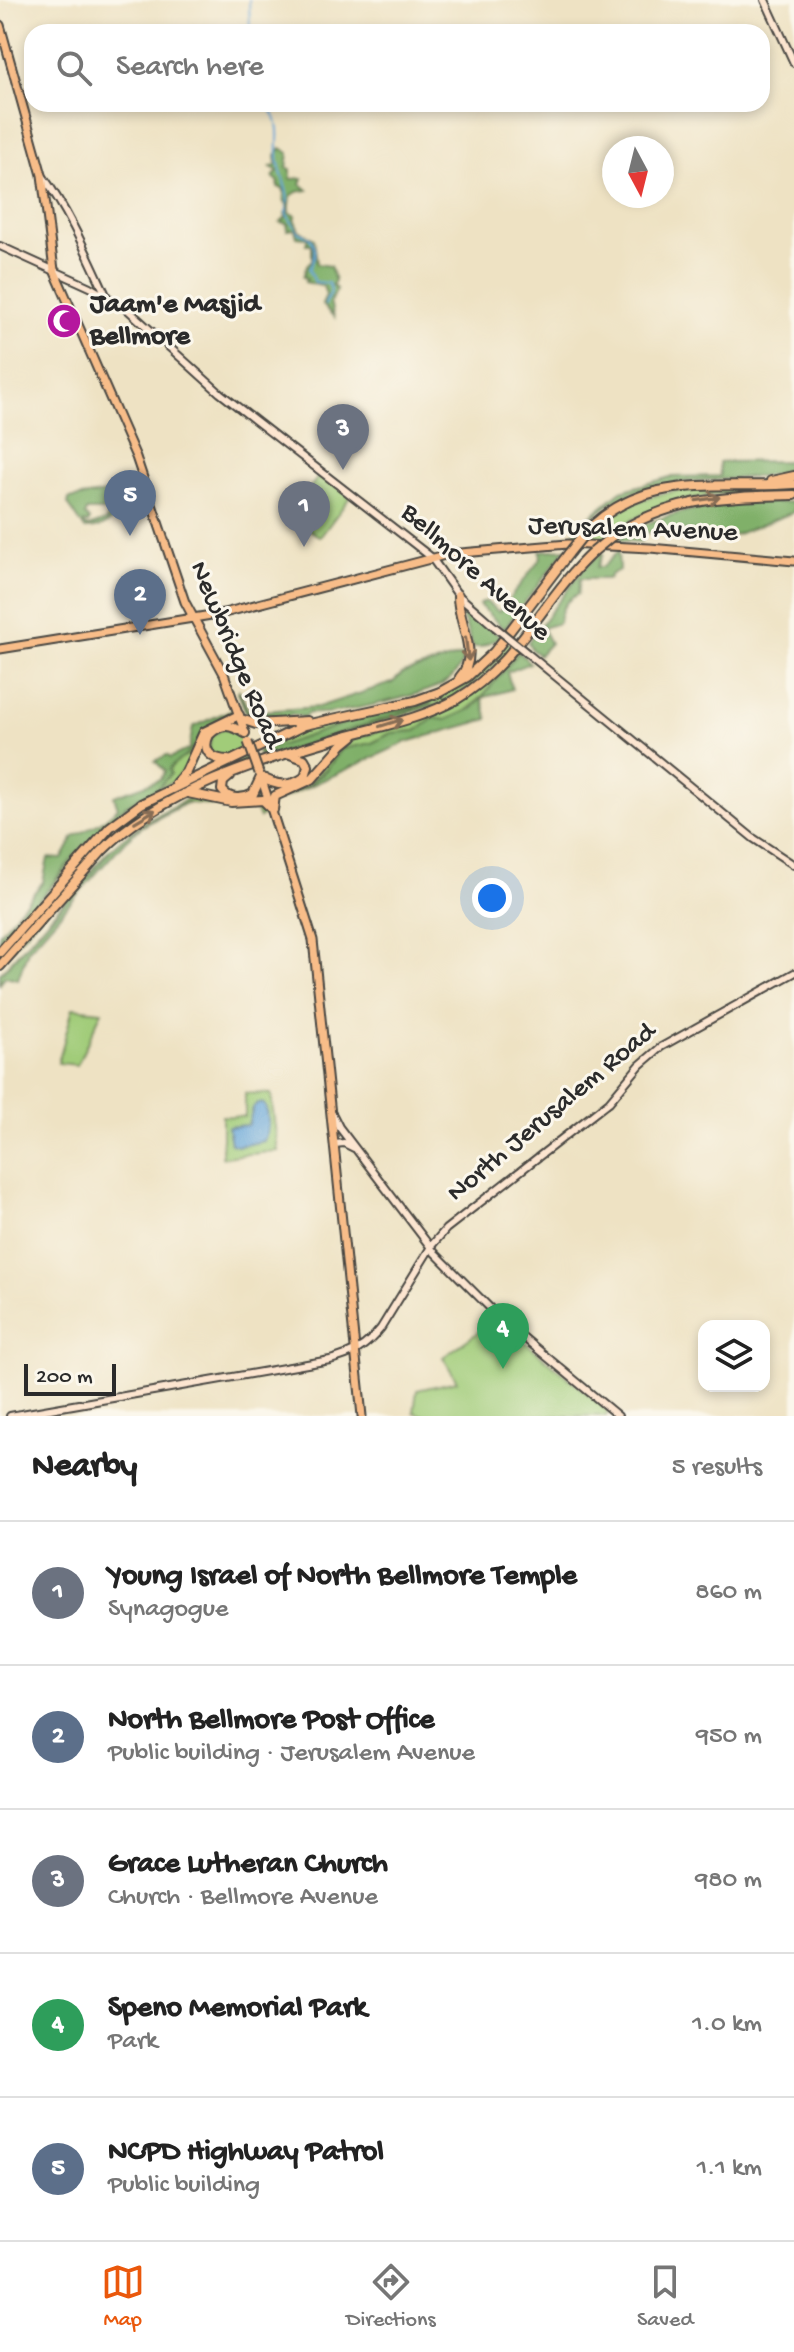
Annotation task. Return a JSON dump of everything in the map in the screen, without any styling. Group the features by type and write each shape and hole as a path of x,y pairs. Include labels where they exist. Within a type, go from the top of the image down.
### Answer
{"highway":[{"path":"713,486 794,476"},
{"path":"162,793 186,772 204,732 240,717 251,723 287,723 339,716 415,701 467,677 489,657 585,533 609,512 642,494 669,488 794,484"},
{"path":"0,966 117,836 144,816 234,773 426,713 474,688 504,660 570,576 611,537 645,517 687,502 794,495"},
{"path":"440,692 462,675 469,659 457,607 458,595"},
{"path":"0,952 110,827 133,809 305,725 339,716"},
{"path":"233,759 220,760 212,756 207,750 207,738 224,725 233,726 247,737"},
{"path":"273,810 275,796 312,779 355,734"},
{"path":"234,773 221,787 223,793 235,798 253,794 260,775 278,785 301,780 308,770 306,762 290,754"},
{"path":"187,793 231,802 264,800 273,810"},
{"path":"0,946 22,927"}],"main road":[{"path":"765,0 794,63"},
{"name":"Newbridge Road","path":"0,25 24,111"},
{"name":"Newbridge Road","path":"24,112 42,175 54,270 136,457 179,585 221,669 240,717 273,810 313,940 362,1416"},
{"path":"42,175 58,197 106,295"},
{"name":"Bellmore Avenue","path":"0,246 106,295 127,309 220,393 431,557 458,595 495,627 753,838 794,865"},
{"name":"Jerusalem Avenue","path":"0,649 237,610 431,557 568,544 794,561"},
{"name":"North Jerusalem Road","path":"10,1416 328,1361 356,1352 367,1345 381,1328 442,1232 609,1102 640,1065 661,1047 794,973"},
{"path":"331,1112 430,1248 499,1317 618,1416"},
{"path":"335,1144 347,1144 357,1150"}],"green space":[{"path":"281,148 289,153 287,168 291,169 291,179 303,178 301,184 308,190 291,196 289,213 296,216 294,219 299,230 314,239 317,264 330,266 335,281 332,285 337,290 330,302 334,317 322,305 326,295 323,286 305,282 307,278 303,277 312,260 312,244 306,244 308,238 297,237 295,229 287,230 288,224 280,222 289,209 284,199 284,189 278,187 278,181 273,177 278,171 271,167 277,164 276,155"},
{"path":"789,461 791,466 772,475 677,482 624,496 588,522 574,541 570,540 577,527 621,491 670,477 720,476 719,462"},
{"path":"321,473 351,496 320,537 290,515"},
{"path":"794,487 794,492 721,494 676,501 635,518 597,543 583,541 605,520 629,505 654,496 708,488"},
{"path":"109,495 103,506 105,511 87,511 85,515 90,520 84,525 88,527 106,521 109,514 120,510 106,524 85,529 68,504 69,499"},
{"path":"794,502 794,512 735,535 668,529 646,533 641,542 616,540 657,520 702,508"},
{"path":"566,549 504,629 479,605 485,601 499,612 541,558 540,551"},
{"path":"618,551 619,570 609,579 580,579 578,594 564,606 559,623 542,628 550,643 539,655 532,650 528,642 585,567 601,553 597,567 603,567"},
{"path":"463,607 501,637 481,647 473,647 461,613"},
{"path":"507,641 512,646 488,672 439,704 260,760 257,751 307,728 435,699 481,670"},
{"path":"517,650 519,652 466,711 447,720 434,718 416,731 391,733 372,743 343,749 322,773 307,784 339,750 356,738 434,715 462,701 487,684"},
{"path":"519,652 530,663 507,672 512,689 482,698 488,719 407,742 277,801 309,785 324,773 342,749 372,743 391,733 416,731 434,718 446,720 473,708"},
{"path":"464,655 450,679 431,689 356,708 309,713 303,717 291,714 285,719 249,720 238,692 249,712 318,707 392,683 403,673"},
{"path":"432,703 261,759 258,753 354,720"},
{"path":"228,711 227,717 211,724 189,753 171,767 171,774 159,787 125,806 75,855 47,891 0,940 0,933 43,882 48,858 62,859 74,837 118,808 114,796 161,779 165,771 155,761 189,749 193,727"},
{"path":"211,725 186,768 173,781 122,810 0,943 75,855 125,806 159,787 170,765 188,754 200,731"},
{"path":"224,728 237,732 246,751 222,758 209,751 211,736"},
{"path":"247,756 250,764 151,808 110,838 0,962 0,957 107,836 129,817"},
{"path":"191,797 260,801 268,812 259,818 253,804 230,807 190,803 155,817 115,846 0,974 106,853 144,821"},
{"path":"190,801 143,826 125,841 28,950 18,979 5,976 0,984 0,974 117,844 140,827"},
{"path":"73,1008 102,1011 77,1065 58,1063"},
{"path":"245,1093 271,1094 278,1151 222,1157 222,1116 245,1117"},
{"path":"497,1319 609,1411 606,1416 424,1416 414,1412 417,1390 457,1381 443,1357"}],"water":[{"path":"257,1103 264,1104 267,1113 268,1127 264,1141 238,1146 231,1144 228,1127 248,1125"}],"waterway":[{"path":"249,0 250,24"},
{"path":"272,112 278,128 279,164 287,194 286,213 299,233 313,242 314,253 309,269 315,282 328,283 330,287 325,305"}],"place":[{"name":"Jaam'e Masjid Bellmore","path":"64,321"},
{"name":"Grace Lutheran Church","path":"343,470"},
{"name":"NCPD Highway Patrol","path":"130,536"},
{"name":"Young Israel of North Bellmore Temple","path":"304,547"},
{"name":"North Bellmore Post Office","path":"140,635"},
{"name":"Speno Memorial Park","path":"503,1369"}]}
